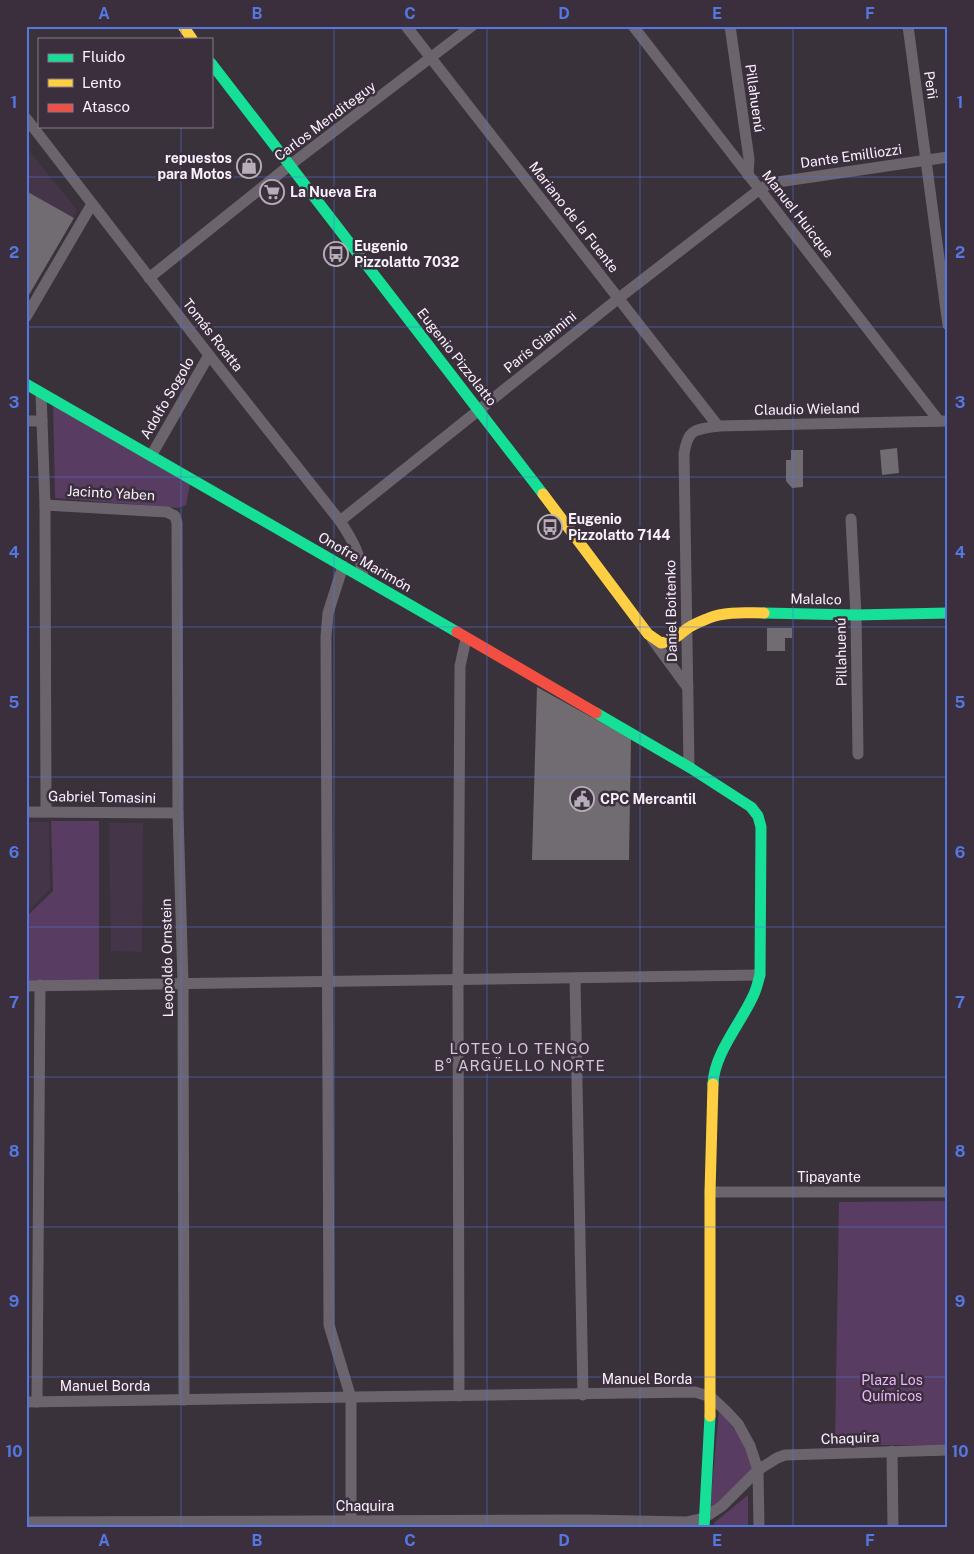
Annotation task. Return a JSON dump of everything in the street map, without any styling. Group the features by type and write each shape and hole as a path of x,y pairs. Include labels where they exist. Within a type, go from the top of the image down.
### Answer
{"street":[{"path":"183,26 191,38"},
{"name":"Mariano de la Fuente","path":"406,26 718,426"},
{"name":"Carlos Menditeguy","path":"149,278 290,165 472,26"},
{"name":"Manuel Huicque","path":"633,26 748,175 944,421"},
{"name":"Pillahuenú","path":"730,26 749,159 748,175"},
{"name":"Peñi","path":"908,26 948,326"},
{"name":"Eugenio Pizzolatto","path":"212,64 479,410 648,634"},
{"name":"Tomás Roatta","path":"26,118 340,521 355,546 362,563 363,578"},
{"name":"Dante Emilliozzi","path":"760,189 771,183 948,157"},
{"name":"París Giannini","path":"340,521 619,298 760,189"},
{"path":"26,317 92,204"},
{"name":"Adolfo Sogolo","path":"151,456 209,355"},
{"name":"Onofre Marimón","path":"26,384 689,767 751,807 758,816 761,827 760,975"},
{"path":"41,393 45,504 46,811"},
{"path":"26,421 42,421"},
{"name":"Claudio Wieland","path":"684,454 686,441 691,433 700,429 718,426 944,421"},
{"name":"Daniel Boitenko","path":"684,454 689,767"},
{"name":"Jacinto Yaben","path":"45,504 167,512 175,516"},
{"name":"Leopoldo Ornstein","path":"175,516 178,523 178,813 183,984 184,1400"},
{"name":"Pillahuenú","path":"851,519 856,615 858,754"},
{"path":"343,566 328,613 326,637 329,1325 351,1398 352,1524"},
{"name":"Malalco","path":"686,630 711,617 734,613 856,615 948,613"},
{"path":"648,634 661,643 670,642 686,630"},
{"path":"648,634 688,688"},
{"path":"351,1398 460,1396 458,980 460,666 466,639"},
{"name":"Gabriel Tomasini","path":"26,812 178,813"},
{"path":"26,986 760,975 755,993 720,1056 712,1075 710,1192 711,1398 704,1523"},
{"path":"575,978 583,1394"},
{"path":"32,1402 40,986"},
{"name":"Tipayante","path":"710,1192 948,1192"},
{"name":"Manuel Borda","path":"460,1396 695,1392 711,1398 738,1424 750,1446 758,1470 759,1528"},
{"name":"Manuel Borda","path":"32,1402 351,1398"},
{"name":"Chaquira","path":"26,1522 117,1525 704,1523 758,1470 777,1458 785,1456 948,1450"},
{"path":"892,1451 893,1528"}],"shaded area":[{"path":"26,147 77,210 26,300"},
{"path":"26,822 49,822 50,889 26,913"},
{"path":"109,823 143,823 142,952 111,951"}],"green space":[{"path":"53,400 191,479 186,505 178,508 55,498"},
{"path":"51,821 99,821 99,982 26,981 26,917 53,891"},
{"name":"Plaza Los Químicos","path":"948,1201 948,1445 835,1445 839,1202"},
{"path":"719,1410 739,1438 754,1470 730,1494 710,1508"},
{"path":"748,1495 748,1528 715,1528 714,1523"}],"building":[{"path":"26,191 74,218 26,300"},
{"path":"897,448 899,473 882,475 880,450"},
{"path":"791,450 803,450 803,487 792,488 786,481 786,460 791,460"},
{"path":"767,628 792,628 792,638 785,638 785,651 767,651"},
{"name":"CPC Mercantil","path":"537,687 631,739 629,860 532,860"}],"traffic: fast":[{"path":"212,64 543,494"},
{"path":"26,384 457,632"},
{"path":"764,613 856,615 948,613"},
{"path":"596,713 689,767 751,807 758,816 761,827 760,975 749,1005 723,1049 718,1061 713,1084"},
{"path":"704,1528 710,1416"}],"traffic: slow":[{"path":"183,26 191,38"},
{"path":"543,494 648,634 661,643 673,639 701,621 722,614 764,613"},
{"path":"710,1416 710,1192 713,1084"}],"traffic: jam":[{"path":"457,632 596,713"}],"place":[{"name":"repuestos para Motos","path":"249,166"},
{"name":"La Nueva Era","path":"272,192"},
{"name":"Eugenio Pizzolatto 7032","path":"336,254"},
{"name":"Eugenio Pizzolatto 7144","path":"550,527"},
{"name":"CPC Mercantil","path":"582,799"}],"district":[{"name":"LOTEO LO TENGO B° ARGÜELLO NORTE","path":"520,1056"}]}
